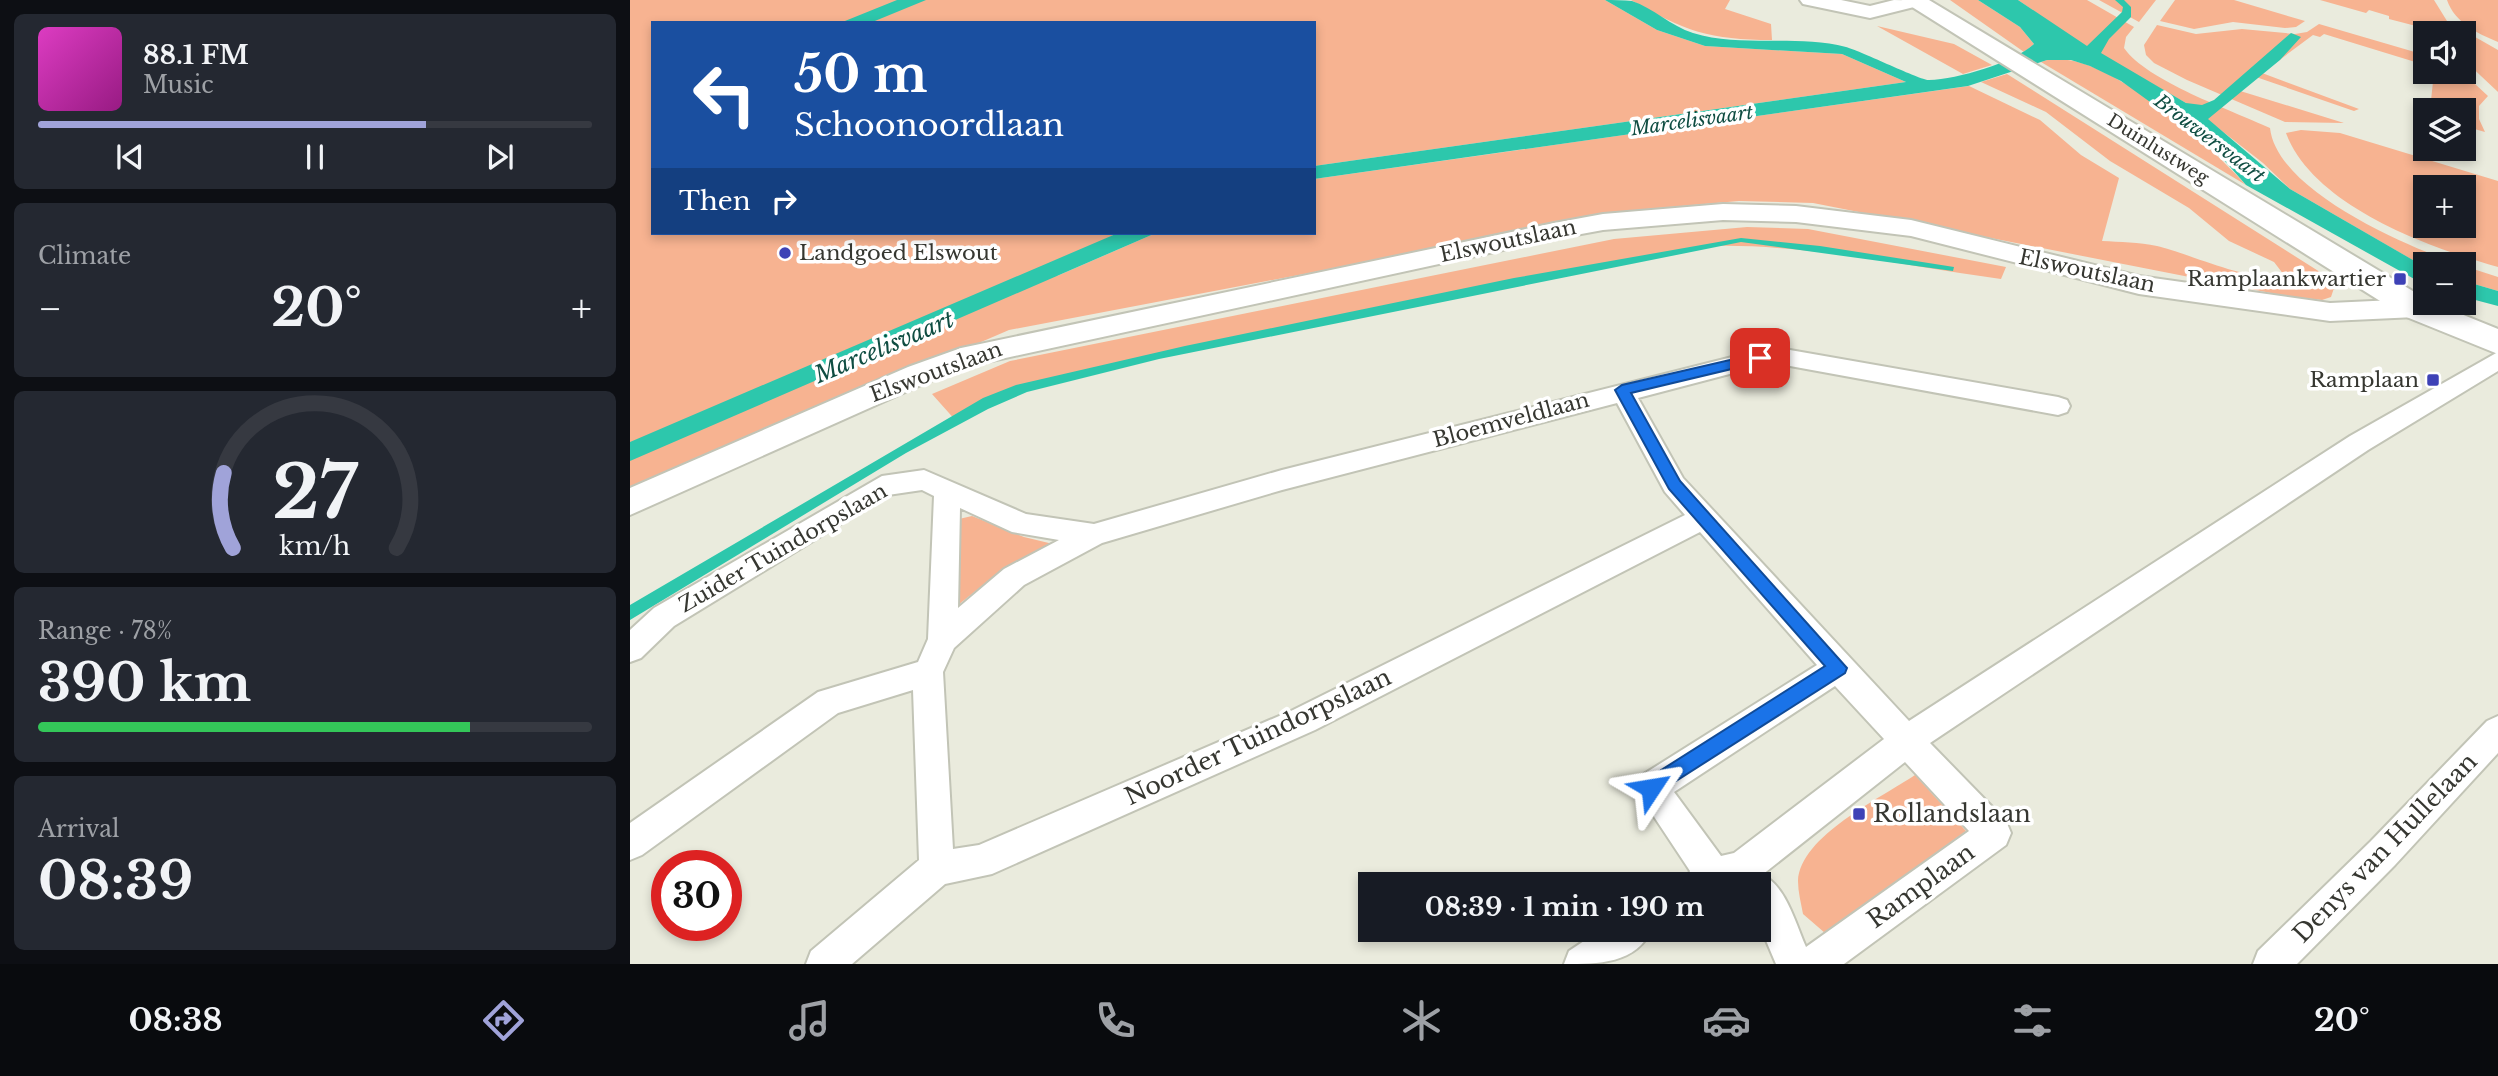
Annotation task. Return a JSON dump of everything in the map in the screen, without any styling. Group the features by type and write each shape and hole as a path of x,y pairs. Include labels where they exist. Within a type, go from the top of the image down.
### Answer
{"main road":[{"name":"Duinlustweg","path":"1914,0 2034,71 2413,306"},
{"name":"Duinlustweg","path":"2433,315 2498,342"}],"street":[{"name":"Duinlustweg","path":"1810,0 1870,12 1914,0"},
{"name":"Elswoutslaan","path":"630,502 919,374 982,352 1603,222 1723,212 1796,214 1861,220 1911,228 2139,285 2330,312 2413,308"},
{"name":"Bloemveldlaan","path":"943,639 1014,577 1094,535 1282,480 1622,390 1760,358 1790,358 2058,407"},
{"path":"1745,872 1908,740 2359,443 2498,359"},
{"path":"1622,390 1674,485 1838,668 1908,740"},
{"name":"Zuider Tuindorpslaan","path":"630,649 664,617 882,486 924,480 947,490"},
{"path":"824,964 937,868 928,672 943,639 947,490"},
{"name":"Bloemveldlaan","path":"947,490 1022,524 1094,535"},
{"name":"Noorder Tuindorpslaan","path":"937,868 980,862 1304,720 1703,518"},
{"path":"1726,872 1651,788 1838,668"},
{"path":"630,843 829,702 928,672"},
{"name":"Denys van Hullelaan","path":"2271,964 2383,853 2498,731"},
{"name":"Ramplaan","path":"1814,964 1994,833 1908,740"},
{"path":"1771,911 1795,964"},
{"path":"1582,964 1615,942"}],"shaded area":[{"path":"630,0 1605,0 1657,30 1705,46 1842,54 1906,82 1316,166 1316,21 651,21 651,235 1114,235 1084,249 1057,276 1151,235 1316,235 1316,179 1969,86 2040,120 2081,155 2119,178 2102,241 2157,246 2257,276 2284,275 2274,262 2229,241 2189,208 2110,161 2046,112 1981,82 2007,74 2331,279 2334,288 2331,297 2322,300 2286,296 1813,203 1739,201 1647,209 1009,330 630,493"},
{"path":"1631,0 1730,0 1725,9 1771,24 1772,40 1731,38 1698,32"},
{"path":"1950,0 1978,0 2020,27 2034,44 2024,52"},
{"path":"2018,0 2087,0 2134,27 2126,37 2124,48 2135,60 2191,94 2270,128 2278,151 2295,173 2319,194 2378,230 2426,252 2413,252 2413,260 2290,189 2263,163 2186,103 2077,41"},
{"path":"2099,0 2156,0 2139,22"},
{"path":"2175,0 2234,0 2305,21 2296,27 2285,28 2233,22 2194,29 2160,21"},
{"path":"2320,0 2434,0 2447,21 2413,21 2413,25 2369,10 2366,13"},
{"path":"2447,0 2498,0 2498,42 2476,31 2476,21 2461,21"},
{"path":"2319,24 2413,51 2413,61 2324,34 2320,37 2313,35 2262,73 2359,109 2354,111 2256,77 2237,90 2344,123 2285,122 2154,63 2146,55 2144,45 2157,25 2196,34 2242,29 2295,34 2307,32"},
{"path":"1877,26 1954,44 1992,65 1963,74"},
{"path":"2476,37 2498,50 2498,92 2476,71"},
{"path":"2071,60 2096,68 2143,95 2211,150 2246,185 2041,62"},
{"path":"2433,84 2475,84 2488,96 2479,106 2479,119 2485,132 2476,129 2476,98 2431,98"},
{"path":"2301,130 2340,133 2413,155 2413,161 2432,161 2498,181 2498,267 2476,261 2476,252 2451,252 2415,238 2476,238 2476,175 2413,175 2413,237 2347,202 2321,182 2300,159 2286,133"},
{"path":"1747,227 1808,229 2006,267 2001,279 1821,252 1712,246 1166,355 1018,392 957,422 932,394 1010,361 1614,239"},
{"path":"2476,270 2498,277 2498,291 2476,285"},
{"path":"972,516 1024,537 1053,544 1002,570 958,605 959,519"},
{"path":"1915,775 1966,831 1825,933 1803,914 1798,881 1802,864 1827,834"}],"water":[{"path":"897,0 926,0 875,21 845,21"},
{"path":"1605,0 1632,1 1685,30 1712,37 1750,41 1808,41 1846,47 1929,80 1985,69 2013,58 2034,44 2020,27 1978,0 2018,0 2087,46 2122,12 2123,7 2115,0 2124,0 2131,7 2131,17 2109,39 2101,53 2186,103 2202,105 2214,100 2291,33 2301,37 2280,60 2208,119 2290,189 2413,260 2413,278 2246,185 2223,159 2182,125 2121,81 2071,60 2047,60 1968,86 1316,179 1316,166 1906,82 1842,54 1705,46 1657,30"},
{"name":"Marcelisvaart","path":"1113,235 1151,235 630,461 630,442"},
{"path":"1741,238 1820,246 1954,267 1953,271 1741,242 1159,359 1027,392 988,409 906,453 630,620 630,605 983,398 1016,385 1185,346 1514,278"},
{"path":"2476,285 2498,291 2498,306 2476,300"}],"place":[{"name":"Landgoed Elswout","path":"785,253"},
{"name":"Ramplaankwartier","path":"2400,279"},
{"name":"Ramplaan","path":"2433,380"},
{"name":"Rollandslaan","path":"1859,814"}],"route":[{"path":"1651,788 1838,668 1674,485 1622,390 1760,358"}],"water label":[{"name":"Brouwersvaart","path":"2210,138"}]}
